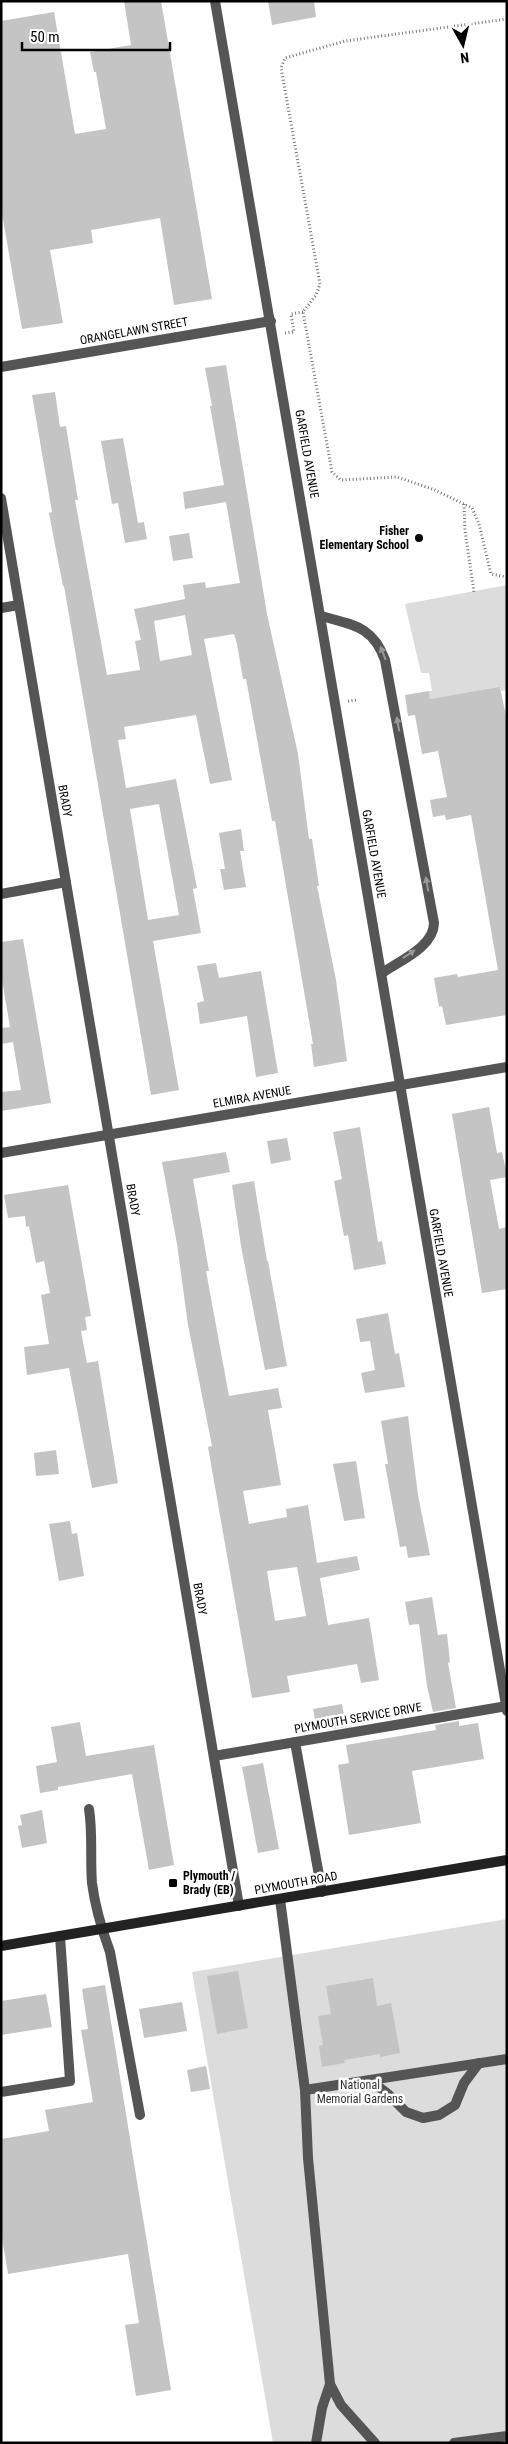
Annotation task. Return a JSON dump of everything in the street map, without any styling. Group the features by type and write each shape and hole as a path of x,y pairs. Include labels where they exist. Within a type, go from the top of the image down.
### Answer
{"main road":[{"name":"PLYMOUTH ROAD","path":"1,1946 507,1860"}],"street":[{"name":"GARFIELD AVENUE","path":"215,1 506,1708"},
{"name":"ORANGELAWN STREET","path":"1,367 271,321"},
{"name":"BRADY","path":"1,498 239,1906"},
{"path":"1,608 19,605"},
{"path":"321,616 360,627 380,645 385,660 434,923 434,932 428,941 382,973"},
{"path":"1,894 66,882"},
{"name":"ELMIRA AVENUE","path":"1,1153 507,1067"},
{"name":"PLYMOUTH SERVICE DRIVE","path":"214,1756 506,1708"},
{"path":"295,1742 322,1892"},
{"path":"89,1809 92,1832 92,1885 102,1930 110,1952 140,2115"},
{"path":"280,1899 305,2090 308,2158 330,2384 341,2405 360,2429 375,2443"},
{"path":"1,2092 70,2081 60,1936"},
{"path":"305,2090 507,2059"},
{"path":"370,2080 406,2112 423,2118 439,2115 454,2105 464,2083 479,2063"},
{"path":"316,2443 322,2408 330,2384"},
{"path":"454,2443 487,2441 507,2436"}],"path":[{"path":"284,334 294,332 292,314 303,312 316,295 320,284 281,68 285,58 345,41 507,18"},
{"path":"303,312 332,472 341,480 397,477 436,490 472,508 479,524 491,574 507,576"},
{"path":"464,504 465,531 474,592"},
{"path":"346,702 358,700"}],"green space":[{"path":"507,585 507,690 501,691 501,688 430,699 429,691 432,691 429,673 421,673 405,604"},
{"name":"National Memorial Gardens","path":"507,1919 507,2443 273,2443 192,1972"}],"building":[{"path":"124,1 161,1 212,299 174,305 160,218 91,230 93,243 50,250 63,323 22,329 1,208 1,21 54,12 75,134 106,129 96,72 94,72 90,52 131,45"},
{"path":"268,1 314,1 316,17 272,25"},
{"path":"226,365 267,614 298,754 309,839 312,839 319,886 317,886 336,980 347,1061 314,1067 311,1044 313,1044 275,821 272,821 246,679 243,679 234,634 204,639 232,780 210,784 196,715 124,727 126,739 118,740 126,788 176,779 197,888 193,889 201,933 153,941 179,1090 151,1095 64,586 49,513 52,512 32,395 55,392 60,427 66,426 78,500 75,500 107,675 140,670 135,641 141,640 134,609 185,599 183,585 205,582 206,588 240,583 226,502 185,509 183,492 224,485 205,368","holes":["185,615 192,655 160,661 154,621","159,804 179,915 148,920 130,809"]},
{"path":"123,438 138,523 144,522 147,539 125,543 118,503 112,504 101,441"},
{"path":"189,533 193,558 173,561 169,536"},
{"path":"500,687 507,721 507,1015 446,1025 442,1006 439,1007 434,978 457,974 458,977 498,970 471,815 446,820 445,815 433,817 430,800 447,797 438,751 422,754 415,715 408,716 405,695 429,691 430,699"},
{"path":"241,829 244,851 240,851 246,887 224,890 220,869 225,869 219,833"},
{"path":"23,939 51,1103 1,1111 1,1092 21,1090 13,1042 1,1044 1,1028 10,1027 1,974 1,942"},
{"path":"216,963 219,978 261,971 278,1073 256,1077 247,1016 200,1024 197,1003 204,1001 197,966"},
{"path":"489,1107 497,1153 502,1152 507,1175 507,1177 490,1180 499,1229 507,1227 507,1289 482,1293 452,1114"},
{"path":"360,1127 378,1242 382,1241 386,1264 354,1270 348,1235 344,1236 334,1181 342,1179 333,1132"},
{"path":"287,1138 291,1160 271,1164 267,1141"},
{"path":"226,1152 230,1172 193,1179 209,1271 206,1271 229,1396 278,1388 282,1408 268,1410 281,1485 243,1491 249,1524 287,1517 286,1509 308,1505 317,1563 357,1556 360,1570 320,1578 328,1625 369,1618 379,1680 361,1683 357,1664 287,1676 290,1692 252,1698 208,1447 212,1446 188,1325 177,1244 162,1162","holes":["297,1567 306,1616 275,1621 267,1571"]},
{"path":"254,1181 287,1366 265,1370 241,1246 232,1185"},
{"path":"68,1185 91,1316 85,1317 87,1330 81,1331 87,1363 98,1361 118,1483 92,1488 69,1368 27,1375 24,1347 49,1344 41,1295 50,1293 44,1261 36,1263 29,1226 26,1227 25,1216 8,1218 4,1195"},
{"path":"388,1313 395,1354 399,1353 405,1387 365,1393 361,1373 375,1370 370,1341 360,1342 356,1319"},
{"path":"408,1416 418,1495 430,1555 408,1558 406,1546 400,1547 385,1464 388,1464 381,1421"},
{"path":"56,1450 59,1474 36,1476 34,1453"},
{"path":"356,1461 365,1518 344,1521 333,1464"},
{"path":"70,1521 72,1534 77,1533 84,1576 59,1581 49,1524"},
{"path":"432,1597 438,1635 447,1634 450,1662 448,1663 456,1708 433,1712 427,1686 419,1624 409,1625 405,1602"},
{"path":"342,1704 346,1727 317,1731 313,1709"},
{"path":"459,1721 459,1726 478,1723 484,1759 412,1771 421,1823 349,1835 338,1765 349,1763 346,1745 436,1730 435,1725"},
{"path":"80,1722 86,1756 154,1745 174,1865 149,1870 132,1774 58,1787 58,1790 40,1793 36,1766 57,1762 51,1727"},
{"path":"263,1763 279,1849 258,1853 242,1767"},
{"path":"42,1810 47,1843 22,1848 18,1826 22,1825 20,1815"},
{"path":"238,1971 248,2028 217,2034 207,1976"},
{"path":"373,1978 377,2006 391,2003 400,2053 344,2060 345,2063 322,2067 319,2046 323,2045 318,2016 331,2014 326,1986"},
{"path":"105,1985 171,2390 136,2396 125,2325 139,2323 128,2254 8,2274 1,2232 1,2139 49,2131 45,2110 93,2102 81,2030 88,2029 82,1989"},
{"path":"46,1994 52,2027 1,2035 1,2001"},
{"path":"182,2002 187,2031 144,2038 139,2009"},
{"path":"206,2066 210,2089 191,2092 187,2070"}],"place":[{"name":"Fisher Elementary School","path":"419,538"},
{"name":"Plymouth / Brady (EB)","path":"173,1883"}]}
